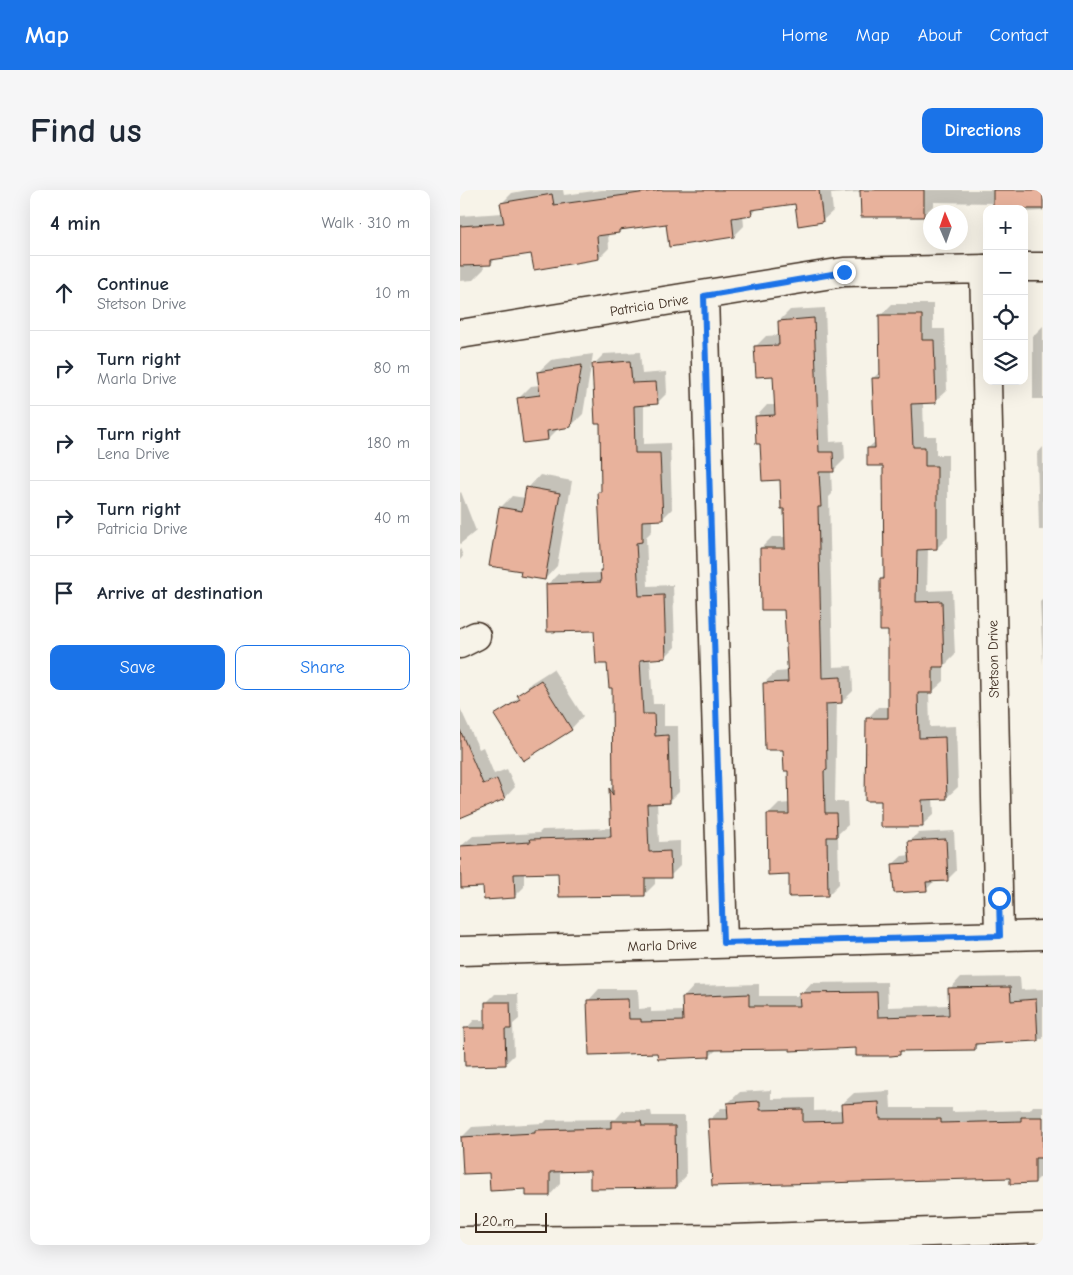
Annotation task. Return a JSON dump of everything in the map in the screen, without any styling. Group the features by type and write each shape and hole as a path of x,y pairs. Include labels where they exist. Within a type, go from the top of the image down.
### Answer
{"street":[{"path":"1028,267 1043,267"},
{"name":"Patricia Drive","path":"460,334 844,272 983,269"},
{"name":"Stetson Drive","path":"985,295 986,340"},
{"path":"704,296 723,943"},
{"name":"Stetson Drive","path":"987,385 1000,936"},
{"name":"Marla Drive","path":"460,951 1043,935"},
{"path":"460,1241 733,1242 1043,1228"}],"building":[{"path":"661,190 819,190 823,222 798,226 795,204 751,210 752,215 732,218 734,237 669,247 666,224 619,230 619,233 597,236 599,259 534,270 531,254 491,260 491,265 460,266 460,226 504,223 500,203 552,194 554,205"},
{"path":"860,190 924,190 923,217 861,217"},
{"path":"993,190 1043,190 1043,209 1028,209 1028,205 993,205"},
{"path":"879,315 922,315 922,340 934,340 936,403 911,404 913,447 925,447 925,466 937,466 937,549 917,550 916,602 942,601 944,667 933,667 933,693 918,693 919,738 945,737 947,799 922,800 923,827 881,827 881,801 865,801 866,718 888,718 888,631 880,631 880,579 884,579 883,466 867,466 867,448 875,448 872,378 880,378"},
{"path":"814,318 819,452 833,452 834,472 819,472 821,507 818,507 822,678 841,677 842,703 826,704 827,770 824,771 825,813 836,813 837,837 827,837 828,896 789,897 789,874 768,875 767,814 789,814 788,771 784,771 783,750 765,750 763,683 788,682 784,610 761,610 760,548 785,548 784,509 781,509 780,480 762,481 760,444 756,444 755,416 775,415 773,376 756,377 754,346 779,345 778,321"},
{"path":"630,361 632,383 656,382 658,404 634,406 635,453 660,453 663,520 642,521 642,542 636,543 639,596 664,595 666,658 640,660 643,714 654,714 655,736 668,735 670,803 647,804 649,852 670,851 671,878 645,878 645,896 559,897 558,873 514,874 515,898 484,900 483,887 461,888 460,846 531,842 530,839 611,837 609,788 613,795 612,688 609,688 607,664 596,664 594,631 547,632 546,584 601,582 598,492 601,492 600,424 595,424 592,364"},
{"path":"582,365 571,427 547,431 548,440 523,443 517,398 540,395 537,372"},
{"path":"526,487 560,493 545,580 520,576 521,571 489,566 499,507 522,511"},
{"path":"541,680 572,730 523,761 494,715 520,699 517,695"},
{"path":"460,730 483,784 497,779 505,799 460,818"},
{"path":"946,839 948,881 926,882 927,891 894,893 892,864 910,863 908,841"},
{"path":"1010,987 1011,1001 1036,999 1038,1041 975,1044 975,1050 900,1051 900,1055 891,1056 856,1056 856,1048 790,1051 790,1049 710,1050 710,1057 658,1059 657,1053 589,1055 587,1000 628,999 629,1019 641,1019 641,1022 683,1021 682,997 749,994 749,1006 800,1006 799,993 877,992 878,1017 949,1015 948,988"},
{"path":"485,1002 510,1002 511,1029 505,1029 506,1065 465,1066 464,1028 485,1028"},
{"path":"760,1101 760,1110 803,1109 803,1122 842,1121 841,1104 879,1102 880,1119 941,1119 941,1123 1021,1121 1021,1117 1043,1117 1043,1158 1035,1158 1035,1183 1010,1184 1010,1178 712,1186 708,1119 728,1119 727,1103"},
{"path":"611,1121 641,1121 642,1126 675,1126 676,1188 590,1189 590,1171 550,1172 550,1196 526,1196 526,1189 490,1191 489,1173 463,1174 461,1137 535,1133 535,1130 611,1128"}],"route":[{"path":"844,272 704,296 723,943 1000,936 999,898"}]}
